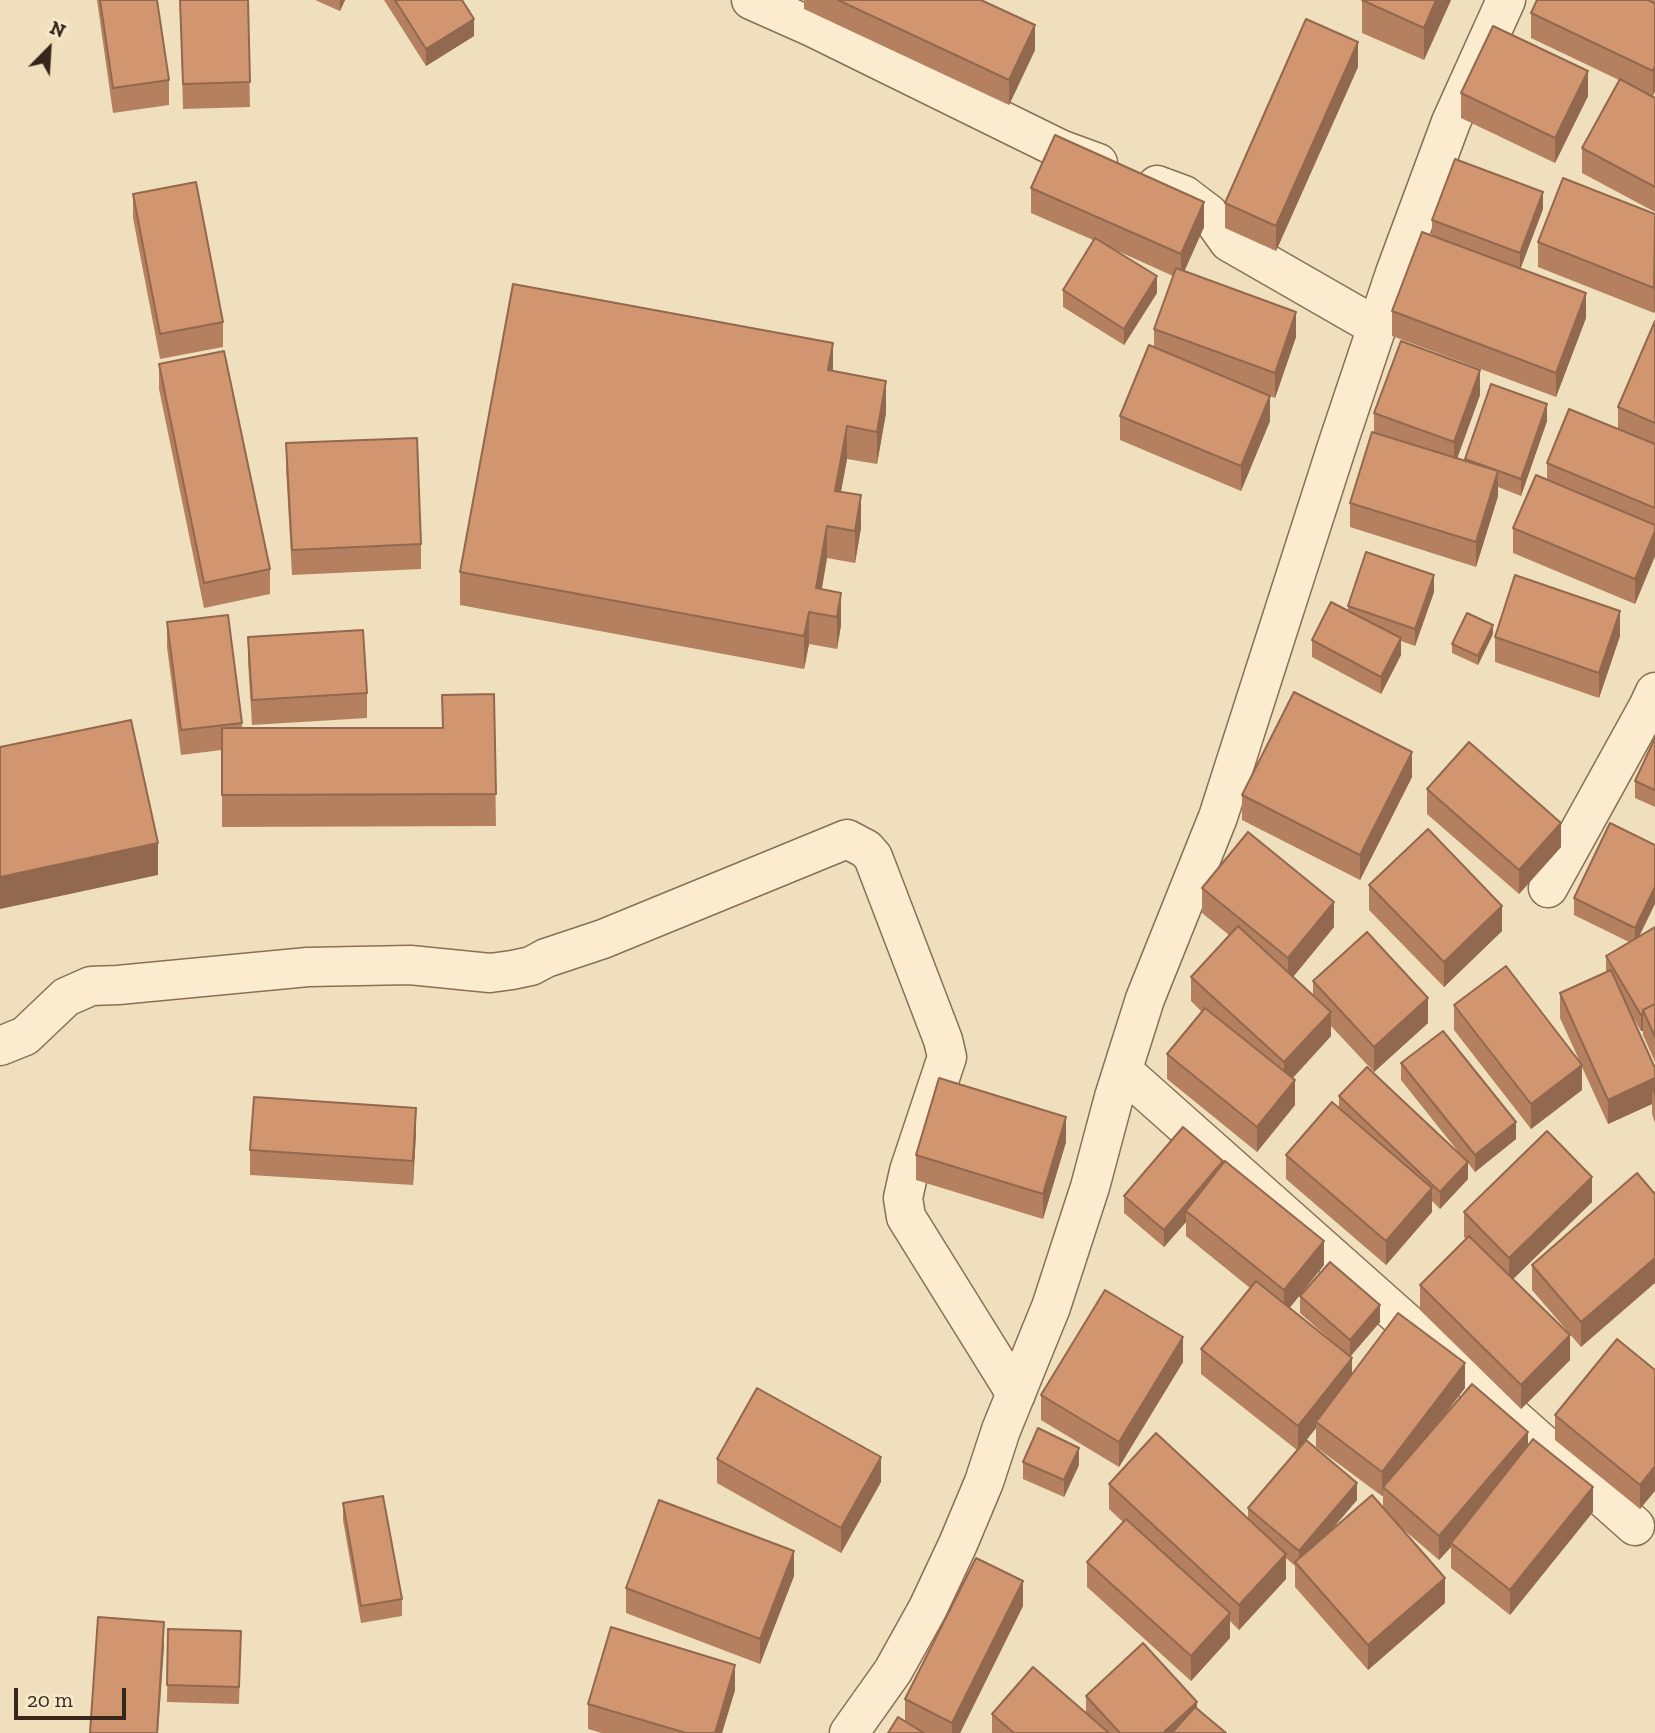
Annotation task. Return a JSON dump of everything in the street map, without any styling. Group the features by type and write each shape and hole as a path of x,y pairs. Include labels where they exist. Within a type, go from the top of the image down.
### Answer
{"street":[{"path":"751,0 814,28 1060,149 1184,195 1209,214 1229,242 1377,327"},
{"path":"849,1733 893,1671 928,1608 958,1544 1051,1307 1090,1187 1114,1097 1145,999 1218,817 1395,273 1451,122 1506,0"},
{"path":"1548,888 1655,692"},
{"path":"0,1046 24,1036 66,997 91,986 308,967 410,965 490,973 531,966 546,958 604,939 847,839 866,849 873,858 943,1040 947,1057 909,1171 903,1198 906,1217 1016,1394"},
{"path":"1123,1071 1635,1526"}],"building":[{"path":"100,0 157,0 169,80 113,88"},
{"path":"180,0 248,0 250,82 183,84"},
{"path":"395,0 462,0 474,19 426,49"},
{"path":"838,0 981,0 1035,25 1009,80"},
{"path":"1362,0 1436,0 1424,28"},
{"path":"1537,0 1648,0 1655,4 1653,71 1531,13"},
{"path":"1306,19 1358,42 1276,226 1225,203"},
{"path":"1493,26 1588,71 1555,138 1461,93"},
{"path":"1620,79 1655,98 1655,187 1582,148"},
{"path":"1055,135 1204,202 1181,254 1031,188"},
{"path":"1455,159 1543,192 1520,253 1432,220"},
{"path":"1563,178 1655,214 1654,288 1538,242"},
{"path":"196,182 223,322 160,334 133,194"},
{"path":"1422,232 1586,293 1556,373 1392,311"},
{"path":"1095,238 1157,276 1124,329 1063,290"},
{"path":"1176,268 1296,312 1275,373 1154,329"},
{"path":"513,284 833,343 828,370 886,381 877,432 847,426 835,491 861,495 855,531 827,526 816,588 841,593 837,617 809,612 804,636 460,572"},
{"path":"1655,321 1655,423 1618,407"},
{"path":"1401,341 1480,370 1454,442 1374,413"},
{"path":"1149,345 1270,396 1241,466 1120,416"},
{"path":"224,351 270,569 204,583 159,364"},
{"path":"1491,384 1547,404 1521,479 1465,459"},
{"path":"1569,409 1655,444 1655,508 1547,463"},
{"path":"1372,432 1498,471 1476,542 1350,503"},
{"path":"417,438 421,544 292,550 286,443"},
{"path":"1536,475 1655,525 1635,579 1513,528"},
{"path":"1366,552 1434,575 1415,629 1348,606"},
{"path":"1515,575 1620,611 1599,673 1495,637"},
{"path":"1331,602 1401,638 1381,677 1312,640"},
{"path":"1467,613 1493,625 1478,656 1452,644"},
{"path":"228,615 242,723 181,730 167,622"},
{"path":"363,630 367,693 252,700 248,637"},
{"path":"1294,692 1412,752 1360,855 1242,795"},
{"path":"494,694 496,794 222,795 222,728 443,728 442,695"},
{"path":"131,720 158,843 0,877 0,747"},
{"path":"1655,738 1655,790 1635,781"},
{"path":"1469,742 1561,823 1519,870 1427,789"},
{"path":"1610,823 1655,845 1655,887 1635,928 1574,898"},
{"path":"1428,829 1502,906 1444,962 1369,885"},
{"path":"1248,832 1334,902 1288,958 1202,888"},
{"path":"1238,926 1331,1012 1284,1062 1191,977"},
{"path":"1655,927 1655,1004 1643,1010 1641,1015 1606,956"},
{"path":"1367,932 1428,998 1374,1047 1313,981"},
{"path":"1506,966 1582,1065 1531,1104 1454,1005"},
{"path":"1611,970 1655,1068 1655,1078 1608,1100 1560,993"},
{"path":"1655,1004 1655,1037 1643,1010"},
{"path":"1205,1008 1295,1080 1257,1127 1167,1054"},
{"path":"1443,1031 1516,1122 1475,1155 1401,1063"},
{"path":"1367,1067 1468,1162 1440,1192 1339,1096"},
{"path":"939,1078 1066,1117 1043,1194 916,1155"},
{"path":"254,1097 416,1108 413,1161 250,1150"},
{"path":"1332,1102 1432,1188 1386,1241 1286,1155"},
{"path":"1183,1127 1223,1161 1164,1230 1124,1196"},
{"path":"1547,1131 1592,1177 1509,1258 1464,1212"},
{"path":"1225,1161 1324,1241 1284,1290 1186,1211"},
{"path":"1637,1173 1655,1194 1655,1258 1581,1322 1532,1265"},
{"path":"1469,1236 1570,1335 1521,1385 1420,1285"},
{"path":"1330,1262 1380,1305 1350,1340 1300,1296"},
{"path":"1256,1281 1352,1358 1298,1426 1201,1349"},
{"path":"1105,1290 1183,1337 1119,1442 1041,1395"},
{"path":"1398,1313 1465,1363 1382,1472 1316,1422"},
{"path":"1617,1339 1655,1370 1655,1466 1640,1485 1555,1415"},
{"path":"1472,1384 1528,1432 1439,1536 1383,1487"},
{"path":"757,1388 881,1457 841,1528 717,1459"},
{"path":"1038,1428 1079,1448 1064,1480 1023,1462"},
{"path":"1156,1433 1286,1554 1239,1605 1109,1484"},
{"path":"1533,1439 1593,1487 1510,1590 1451,1543"},
{"path":"1306,1440 1357,1483 1299,1551 1248,1508"},
{"path":"1372,1495 1445,1578 1368,1645 1295,1562"},
{"path":"383,1496 402,1599 361,1606 343,1503"},
{"path":"659,1500 794,1551 760,1639 626,1588"},
{"path":"1126,1519 1230,1613 1191,1656 1087,1562"},
{"path":"976,1558 1023,1581 952,1723 905,1699"},
{"path":"98,1617 164,1622 157,1733 90,1733"},
{"path":"611,1627 735,1665 715,1733 686,1733 588,1704"},
{"path":"168,1629 241,1631 239,1687 167,1685"},
{"path":"1143,1643 1197,1702 1163,1733 1120,1733 1086,1696"},
{"path":"1033,1667 1109,1733 1014,1733 992,1714"},
{"path":"1195,1707 1226,1733 1172,1733"},
{"path":"898,1717 924,1733 888,1733"}]}
